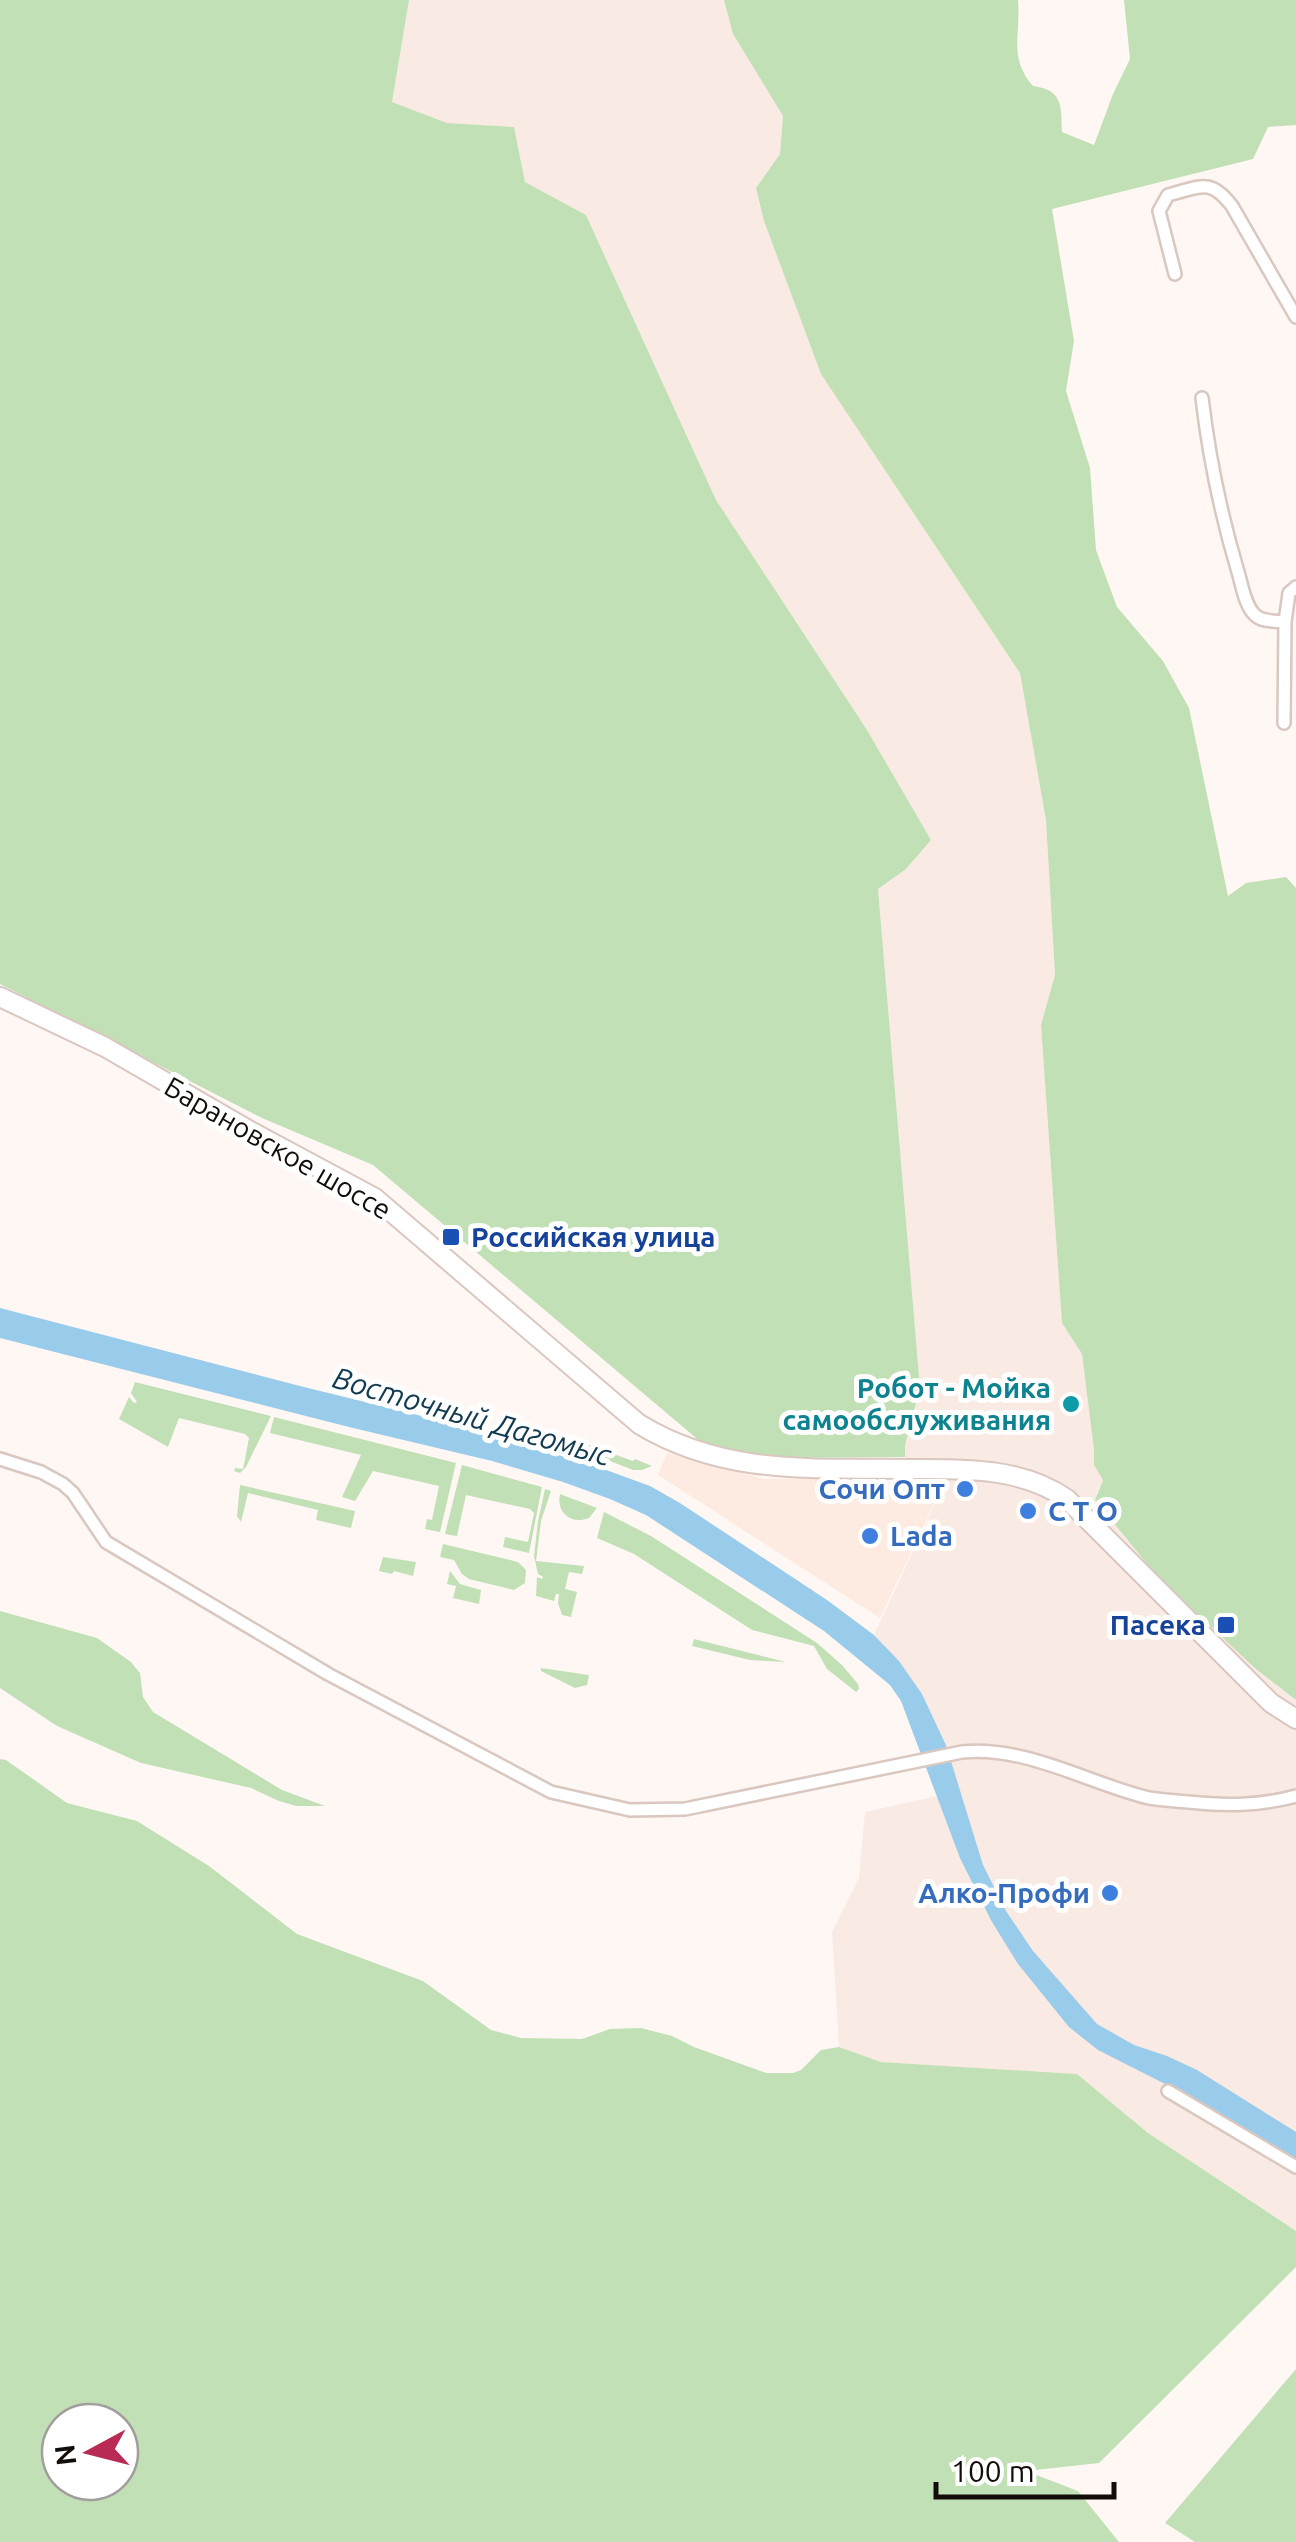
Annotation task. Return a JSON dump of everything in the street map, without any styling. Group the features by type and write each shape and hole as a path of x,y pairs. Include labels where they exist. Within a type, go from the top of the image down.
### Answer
{"main road":[{"name":"Барановское шоссе","path":"0,997 105,1046 375,1198 640,1424 666,1440 699,1453 774,1467 978,1470 1031,1480 1056,1491 1257,1690 1296,1719"}],"street":[{"path":"1175,274 1159,212 1168,195 1204,186 1220,190 1296,316"},
{"path":"1202,398 1223,518 1246,599 1255,616 1284,622"},
{"path":"1284,723 1284,622 1288,593 1296,586"},
{"path":"0,1459 41,1472 63,1484 74,1493 106,1542 328,1674 551,1792 630,1810 685,1809 985,1750 1023,1757 1150,1798 1236,1806 1296,1796"},
{"path":"1168,2091 1296,2167"}],"shaded area":[{"path":"409,0 724,0 733,34 783,116 780,154 756,188 764,221 821,373 1020,673 1046,820 1055,975 1041,1025 1062,1322 1082,1354 1094,1464 1103,1480 1096,1494 1257,1670 1296,1700 1296,2231 1148,2133 1077,2074 881,2062 839,2047 832,1932 859,1878 865,1812 951,1793 945,1742 922,1694 874,1635 948,1476 905,1457 920,1388 878,889 906,869 931,840 867,730 716,500 586,215 525,182 514,127 447,123 392,102"},
{"path":"667,1453 764,1479 883,1477 884,1481 911,1488 935,1502 880,1618 658,1475"}],"green space":[{"path":"0,0 409,0 392,102 447,123 514,127 525,182 586,215 716,500 867,730 931,840 906,869 878,889 920,1388 905,1457 767,1458 702,1443 373,1165 262,1118 0,984"},
{"path":"724,0 1018,0 1017,45 1025,75 1033,86 1055,95 1062,132 1094,145 1130,59 1124,0 1296,0 1296,125 1268,127 1253,159 1052,209 1074,341 1066,391 1090,468 1096,550 1117,607 1163,661 1189,708 1228,896 1246,883 1286,877 1296,888 1296,1700 1257,1670 1157,1576 1095,1500 1103,1480 1094,1465 1082,1354 1062,1323 1041,1025 1055,975 1046,820 1020,673 821,374 764,221 756,188 780,154 783,116 733,34"},
{"path":"135,1382 271,1416 246,1467 240,1473 234,1471 243,1469 249,1438 245,1434 179,1418 168,1447 119,1419 129,1397 137,1402 131,1393"},
{"path":"274,1417 456,1463 440,1532 425,1529 427,1519 432,1520 439,1486 373,1471 355,1501 342,1497 361,1455 270,1433"},
{"path":"580,1442 652,1466 633,1470 577,1448"},
{"path":"462,1465 542,1487 529,1553 503,1547 505,1537 528,1542 534,1513 530,1509 466,1495 457,1536 445,1534"},
{"path":"240,1485 355,1511 351,1528 316,1520 318,1510 248,1493 241,1522 237,1516"},
{"path":"545,1489 551,1491 541,1521 536,1561 584,1566 582,1574 569,1572 565,1589 577,1592 571,1617 562,1615 559,1594 554,1601 536,1596 537,1577 543,1577 538,1574 534,1556"},
{"path":"560,1494 597,1508 589,1518 576,1520 563,1512"},
{"path":"604,1512 651,1536 817,1643 842,1665 859,1689 856,1692 827,1669 814,1646 752,1630 634,1554 597,1538"},
{"path":"443,1544 518,1562 526,1570 525,1583 514,1590 469,1579 454,1560 440,1557"},
{"path":"383,1557 416,1562 413,1576 379,1571"},
{"path":"450,1571 460,1584 481,1590 479,1604 453,1598 456,1586 447,1584"},
{"path":"0,1611 97,1638 140,1673 143,1697 153,1712 282,1790 325,1806 296,1806 251,1788 141,1763 57,1726 0,1688"},
{"path":"694,1639 786,1662 750,1660 692,1646"},
{"path":"541,1668 589,1675 587,1685 575,1688"},
{"path":"0,1759 67,1803 137,1821 209,1866 297,1934 423,1981 491,2030 521,2038 582,2039 610,2029 641,2028 766,2073 793,2073 821,2050 839,2047 881,2062 1077,2074 1148,2133 1296,2231 1296,2267 1099,2463 1026,2471 1078,2491 1119,2542 0,2542"},
{"path":"1296,2369 1296,2542 1195,2542 1165,2523"}],"water":[{"path":"0,1308 535,1444 650,1486 680,1503 827,1600 874,1635 899,1661 922,1694 946,1745 983,1865 1006,1911 1033,1951 1097,2024 1134,2045 1197,2070 1296,2132 1296,2159 1179,2091 1098,2050 1069,2027 1018,1964 992,1922 960,1858 901,1701 890,1685 824,1631 646,1515 610,1499 492,1461 0,1338"}],"place":[{"name":"Российская улица","path":"451,1237"},
{"name":"Робот - Мойка самообслуживания","path":"1071,1404"},
{"name":"Сочи Опт","path":"965,1489"},
{"name":"С Т О","path":"1028,1511"},
{"name":"Lada","path":"870,1536"},
{"name":"Пасека","path":"1226,1625"},
{"name":"Алко-Профи","path":"1110,1893"}],"water label":[{"name":"Восточный Дагомыс","path":"472,1417"}]}
